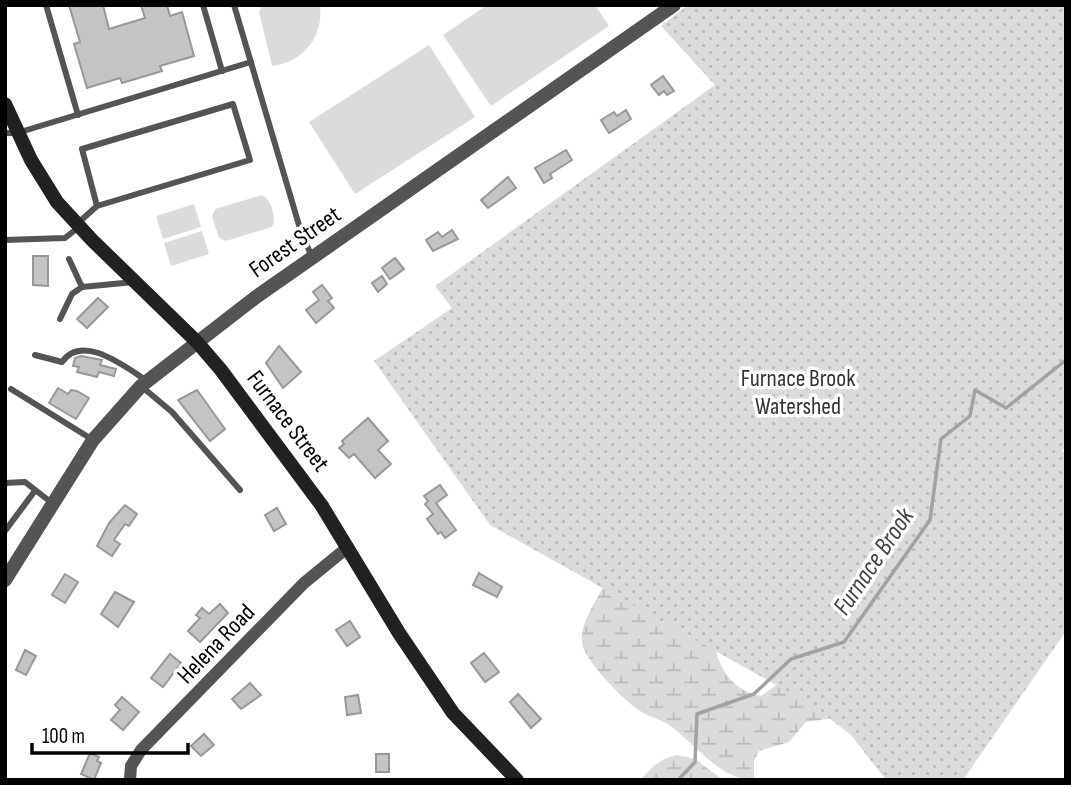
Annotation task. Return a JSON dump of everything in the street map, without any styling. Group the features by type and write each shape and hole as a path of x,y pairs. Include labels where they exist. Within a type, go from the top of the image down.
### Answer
{"main road":[{"name":"Furnace Street","path":"5,104 11,133 47,188 78,226 197,342 295,467 348,547 410,650 453,713 517,780"}],"street":[{"name":"Forest Street","path":"5,580 10,564 93,440 144,384 312,258 674,5"},
{"name":"Helena Road","path":"130,780 131,766 141,750 304,583 348,547"}],"lane":[{"path":"46,5 78,115"},
{"path":"203,5 222,71"},
{"path":"234,5 301,232 312,258"},
{"path":"11,133 251,62"},
{"path":"5,240 65,238 97,206 250,160 233,104 82,149 97,206"},
{"path":"69,259 82,287"},
{"path":"60,319 72,294 82,287 136,282"},
{"path":"35,355 62,362 71,351 107,354 144,384 172,412 240,490"},
{"path":"11,389 93,440"},
{"path":"5,483 24,482 52,503"},
{"path":"5,531 34,492"}],"green space":[{"path":"262,5 320,5 319,27 315,37 302,53 283,64 272,66 259,12"},
{"path":"487,5 595,5 609,26 491,106 443,35"},
{"name":"Furnace Brook Watershed","path":"688,5 1066,5 1066,445 1062,451 1066,453 1066,631 963,780 886,780 851,735 812,705 490,525 374,361 452,308 435,286 715,85 661,26"},
{"path":"429,45 475,117 355,194 309,122"},
{"path":"262,195 272,209 272,227 226,241 219,238 212,217 215,209"},
{"path":"194,204 201,227 163,239 156,216"},
{"path":"202,231 209,254 171,266 164,243"},
{"path":"603,587 713,635 718,657 726,674 750,693 761,696 801,668 834,718 806,722 789,742 759,751 754,761 754,780 730,774 669,725 633,706 608,682 586,654 582,632"},
{"path":"677,755 695,759 723,780 641,780 657,764"}],"building":[{"path":"69,5 103,5 109,29 145,18 141,5 167,5 170,16 182,12 194,56 160,66 162,71 122,83 120,78 87,88 74,44 80,42"},
{"path":"663,76 674,91 667,95 664,91 659,95 651,85"},
{"path":"626,110 631,119 609,133 601,120 614,112 617,116"},
{"path":"566,150 572,160 550,174 552,178 544,183 535,168"},
{"path":"508,177 516,188 488,208 481,200"},
{"path":"452,230 458,239 433,251 426,240 438,232 442,237"},
{"path":"33,256 48,256 48,286 33,285"},
{"path":"395,258 404,269 390,279 382,268"},
{"path":"382,276 387,284 378,292 372,283"},
{"path":"322,285 332,298 328,301 334,308 316,323 306,310 319,300 313,292"},
{"path":"98,298 108,307 87,328 77,319"},
{"path":"279,346 301,372 283,388 266,363"},
{"path":"81,356 102,360 100,365 116,369 114,376 99,372 97,377 77,372 79,367 73,366 75,358"},
{"path":"58,388 68,394 71,390 77,391 89,398 76,419 49,403"},
{"path":"197,390 225,429 210,441 178,400"},
{"path":"368,418 388,441 378,450 391,464 375,478 354,454 349,458 339,448 344,444 342,441"},
{"path":"440,485 447,495 436,503 456,530 445,538 441,532 438,534 427,519 433,514 425,504 428,501 424,496"},
{"path":"125,505 137,514 129,526 125,524 114,540 120,544 112,556 97,546 109,523"},
{"path":"277,508 286,524 274,531 265,515"},
{"path":"479,573 502,587 497,597 473,585"},
{"path":"65,574 78,582 65,603 52,595"},
{"path":"115,592 134,602 118,627 101,614"},
{"path":"220,604 228,613 200,642 188,631 200,618 196,615 202,608 209,614"},
{"path":"350,621 360,637 347,646 336,630"},
{"path":"25,650 36,656 26,675 16,670"},
{"path":"484,653 499,672 485,682 471,663"},
{"path":"170,654 181,663 163,687 151,678"},
{"path":"250,683 261,695 241,709 232,699"},
{"path":"518,694 541,719 531,728 510,702"},
{"path":"358,695 361,713 347,715 345,697"},
{"path":"122,697 139,712 123,730 111,720 120,710 115,705"},
{"path":"204,734 214,745 201,756 191,746"},
{"path":"90,753 99,757 97,761 101,763 94,780 81,774"},
{"path":"376,754 389,754 389,772 376,772"}],"waterway":[{"name":"Furnace Brook","path":"678,780 695,762 697,714 754,694 791,659 844,642 930,520 941,439 970,416 975,390 1006,408 1066,360"}]}
